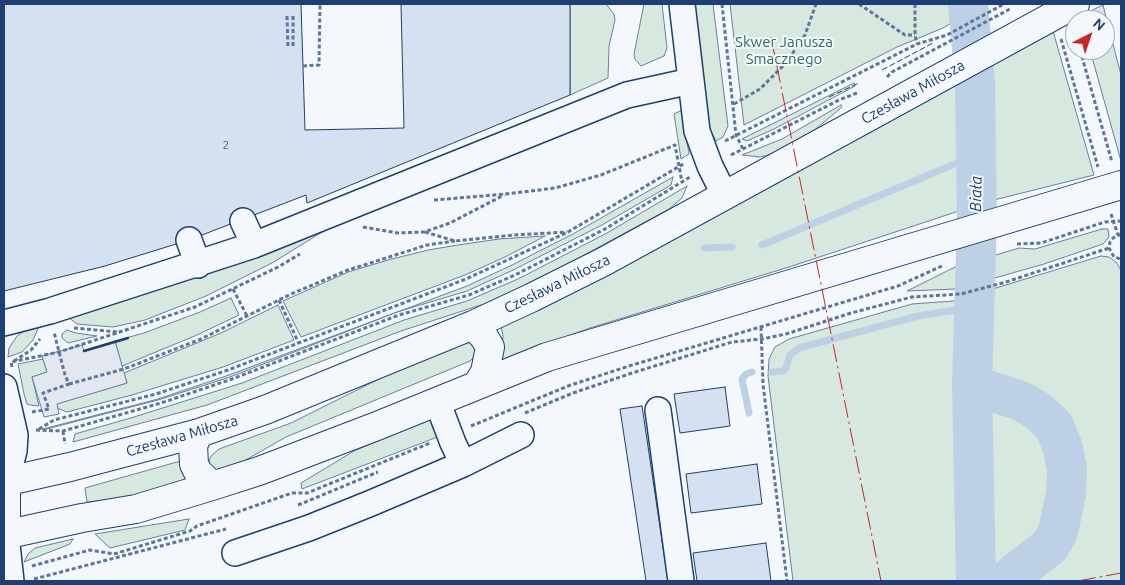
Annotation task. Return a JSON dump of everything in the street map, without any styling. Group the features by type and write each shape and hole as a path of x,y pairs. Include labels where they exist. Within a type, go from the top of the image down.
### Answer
{"main road":[{"name":"Czesława Miłosza","path":"4,481 70,467 199,433 265,410 473,325 603,262 1065,9"},
{"path":"4,481 5,535 82,518 136,509 212,486 332,443 546,357 951,236 1008,232 1115,187"},
{"path":"473,325 490,347 485,372 477,385"},
{"path":"199,433 193,445 194,464 198,472 212,486"}],"street":[{"path":"682,4 697,131 725,196"},
{"path":"8,325 254,245 627,95 691,81"},
{"path":"243,221 254,245"},
{"path":"189,240 198,264"},
{"path":"4,481 14,451 15,435 9,379"},
{"path":"437,401 463,464"},
{"path":"658,410 681,581"},
{"path":"235,553 308,528 463,464 519,425"},
{"path":"5,535 22,580"}],"path":[{"path":"303,66 319,65 320,4"},
{"path":"722,4 736,135 743,149"},
{"path":"733,104 760,89 786,63 805,35 816,4"},
{"path":"858,4 905,34 915,35"},
{"path":"915,4 915,35 917,44"},
{"path":"863,90 839,100 743,149 708,159 678,168 568,232 466,279 228,370 156,394 54,420 39,430 63,432 232,380 399,315 469,295 515,275 605,229 682,182 708,159 736,135 917,44 947,35 1004,4"},
{"path":"885,79 892,72 1012,8"},
{"path":"1065,9 1063,50 1115,187"},
{"path":"287,16 288,48"},
{"path":"293,16 293,48"},
{"path":"1083,60 1115,187 1113,221 1120,234 1110,242 1110,248 1114,257 1121,259"},
{"path":"430,200 555,188 601,175 675,145 682,182"},
{"path":"342,210 347,224 398,233 424,232 450,223 506,194"},
{"path":"1008,232 1041,243 1113,221 1121,221"},
{"path":"424,232 455,242"},
{"path":"41,411 49,409 43,393 155,358 201,339 279,300 348,270 427,245 514,234 568,232"},
{"path":"519,425 573,393 732,342 786,334 851,313 912,297 961,294 1006,282 1110,248"},
{"path":"12,362 59,352 195,307 278,267 303,252"},
{"path":"898,286 943,266"},
{"path":"233,289 247,316"},
{"path":"279,300 299,344"},
{"path":"52,324 69,384"},
{"path":"762,327 763,384 787,581"},
{"path":"9,379 12,362 31,350 42,337"},
{"path":"291,507 382,471"},
{"path":"22,580 232,528"}],"green space":[{"path":"570,4 606,4 614,14 615,20 609,46 608,78 570,95"},
{"path":"644,4 662,4 667,48 664,56 641,66 635,59 634,54"},
{"path":"693,4 713,4 728,126 723,137 716,141 709,128"},
{"name":"Skwer Janusza Smacznego","path":"730,4 968,4 968,13 943,28 897,47 744,125"},
{"path":"1103,5 1104,10 1093,10"},
{"path":"1053,31 1094,175 982,203 982,70"},
{"path":"1115,52 1121,75 1121,161 1093,60 1115,60"},
{"path":"967,78 971,207 789,267 590,328 501,360 503,336 501,326"},
{"path":"854,83 855,86 774,129 747,141 742,139"},
{"path":"841,105 842,107 811,133 769,155 759,157 742,155 782,139"},
{"path":"682,110 689,154 681,159 674,114"},
{"path":"673,177 671,185 602,225 513,270 467,291 399,311 467,286 510,266 573,234"},
{"path":"687,186 682,198 669,209 553,272 484,304 401,331 207,405 73,442 75,434 242,383 404,320 467,301 518,279 607,233"},
{"path":"332,226 272,263 206,296 145,320 113,327 77,324 68,317 212,272"},
{"path":"1102,229 1108,229 1109,237 1103,244 1044,264 956,289 907,291 953,268 1019,248 1035,249"},
{"path":"545,236 465,275 301,337 283,301 348,272 428,250 499,239"},
{"path":"1101,256 1109,257 1116,262 1121,270 1121,581 793,581 768,376 769,359 775,347 789,339 912,304 953,301"},
{"path":"231,298 239,315 197,335 122,366 115,341 144,333"},
{"path":"278,305 294,340 223,367 132,395 67,412 57,408 56,404 127,383 124,373 221,333"},
{"path":"385,316 230,377 158,400 43,430 158,399 229,375"},
{"path":"40,324 33,340 22,352 8,357 9,348 17,336 27,329"},
{"path":"67,330 97,336 68,343 62,338 62,334"},
{"path":"469,340 476,341 477,354 470,361 286,437 244,461 218,472 208,464 211,456 219,449 291,423 405,366"},
{"path":"43,359 47,372 32,377 39,406 30,405 27,404 24,394 18,364"},
{"path":"430,419 437,424 440,436 302,489 301,483 354,451"},
{"path":"184,460 183,468 186,482 126,498 87,502 85,488"},
{"path":"189,519 185,530 110,548 95,534"},
{"path":"73,539 70,544 24,562 28,554 35,548"}],"shaded area":[{"path":"115,341 127,383 57,404 59,414 44,417 32,377 47,372 42,356 82,345 84,351"}],"building":[{"path":"4,4 570,4 570,95 307,203 306,195 189,240 105,266 4,291"},
{"path":"301,4 401,4 404,128 305,130"},
{"path":"725,387 730,426 680,433 674,394"},
{"path":"642,406 668,581 646,581 620,409"},
{"path":"757,464 762,504 691,513 686,474"},
{"path":"766,543 771,581 697,581 693,553"}],"waterway":[{"name":"Biała","path":"968,4 975,81 977,219 972,385 1021,401 1038,411 1054,426 1063,448 1067,470 1066,494 1058,532 1050,546 1005,581"},
{"path":"762,245 976,155"},
{"path":"704,248 732,247"},
{"path":"772,372 783,371 786,368 790,355 799,348 918,316 975,307"},
{"path":"749,413 742,379 746,374 752,372"},
{"name":"Biała","path":"972,385 976,581"}],"fence":[{"path":"882,70 933,43"},
{"path":"829,97 859,83"}],"wall":[{"path":"84,351 128,338"}],"power":[{"path":"771,37 881,581"},
{"path":"1078,581 1121,573"}]}
